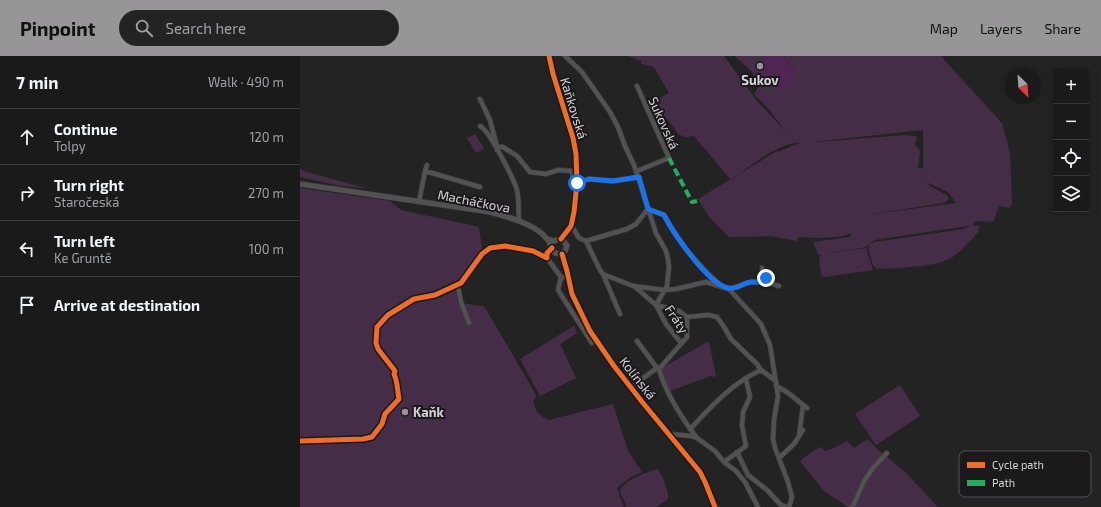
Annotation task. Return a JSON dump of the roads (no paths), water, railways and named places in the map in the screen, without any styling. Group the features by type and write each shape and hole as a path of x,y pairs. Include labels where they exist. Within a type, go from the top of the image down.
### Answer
{"street":[{"name":"Kaňkovská","path":"549,56 573,138 576,154 577,189 574,212 571,226 563,239"},
{"path":"565,56 582,72 610,112 637,171 656,233 666,251 670,267 664,290 656,306"},
{"name":"Sukovská","path":"637,86 669,158 637,171"},
{"path":"480,98 490,120 497,150"},
{"path":"480,126 484,128 497,150 516,188 519,221"},
{"path":"497,150 499,147 503,147 517,156 530,172 546,174 558,170 572,171 574,186 577,189"},
{"path":"417,202 427,165"},
{"path":"425,171 480,187"},
{"path":"577,183 589,179 613,181 639,177"},
{"name":"Macháčkova","path":"300,184 490,212 519,221 548,239"},
{"path":"571,226 579,238 586,241 636,224 648,209"},
{"path":"648,209 664,215 682,245 720,285"},
{"path":"548,239 554,241 563,239 566,249 562,254 555,254 548,239"},
{"path":"547,258 547,253 552,247 554,241"},
{"path":"586,241 603,274 620,314"},
{"path":"469,323 461,302 458,287 482,254 494,246 510,247 533,251 547,258 561,278 558,290 592,343"},
{"name":"Kolínská","path":"562,254 572,294 590,331 631,387 700,472 715,507"},
{"path":"762,268 766,282"},
{"path":"603,274 633,286 664,290 676,290 706,282 720,285 729,289 761,324 770,345 778,387 773,439 792,497 788,507 781,505 767,490 750,477 740,461 737,452"},
{"path":"706,282 710,276"},
{"path":"561,278 569,278"},
{"path":"729,289 750,282 766,282 779,286"},
{"path":"633,286 656,306 679,311 687,317 708,315 717,317 731,338 758,364 763,371 777,381"},
{"name":"Fráty","path":"656,306 666,324 681,343"},
{"name":"Fráty","path":"631,387 658,368 687,337 687,317"},
{"path":"637,341 658,368 668,393 690,429 697,438 715,451 724,462 736,471 745,482 758,507"},
{"path":"690,429 726,392 746,379 763,371 774,368"},
{"path":"724,462 746,446 742,426 743,412 750,397 746,379"},
{"path":"778,387 787,392 807,408"},
{"path":"799,437 803,405"},
{"path":"779,458 789,449 803,430"},
{"path":"670,434 697,438"},
{"path":"852,507 864,481 873,468 887,453"},
{"path":"745,482 750,477"}],"place":[{"name":"Sukov","path":"760,66"},
{"name":"Kaňk","path":"405,412"}]}
